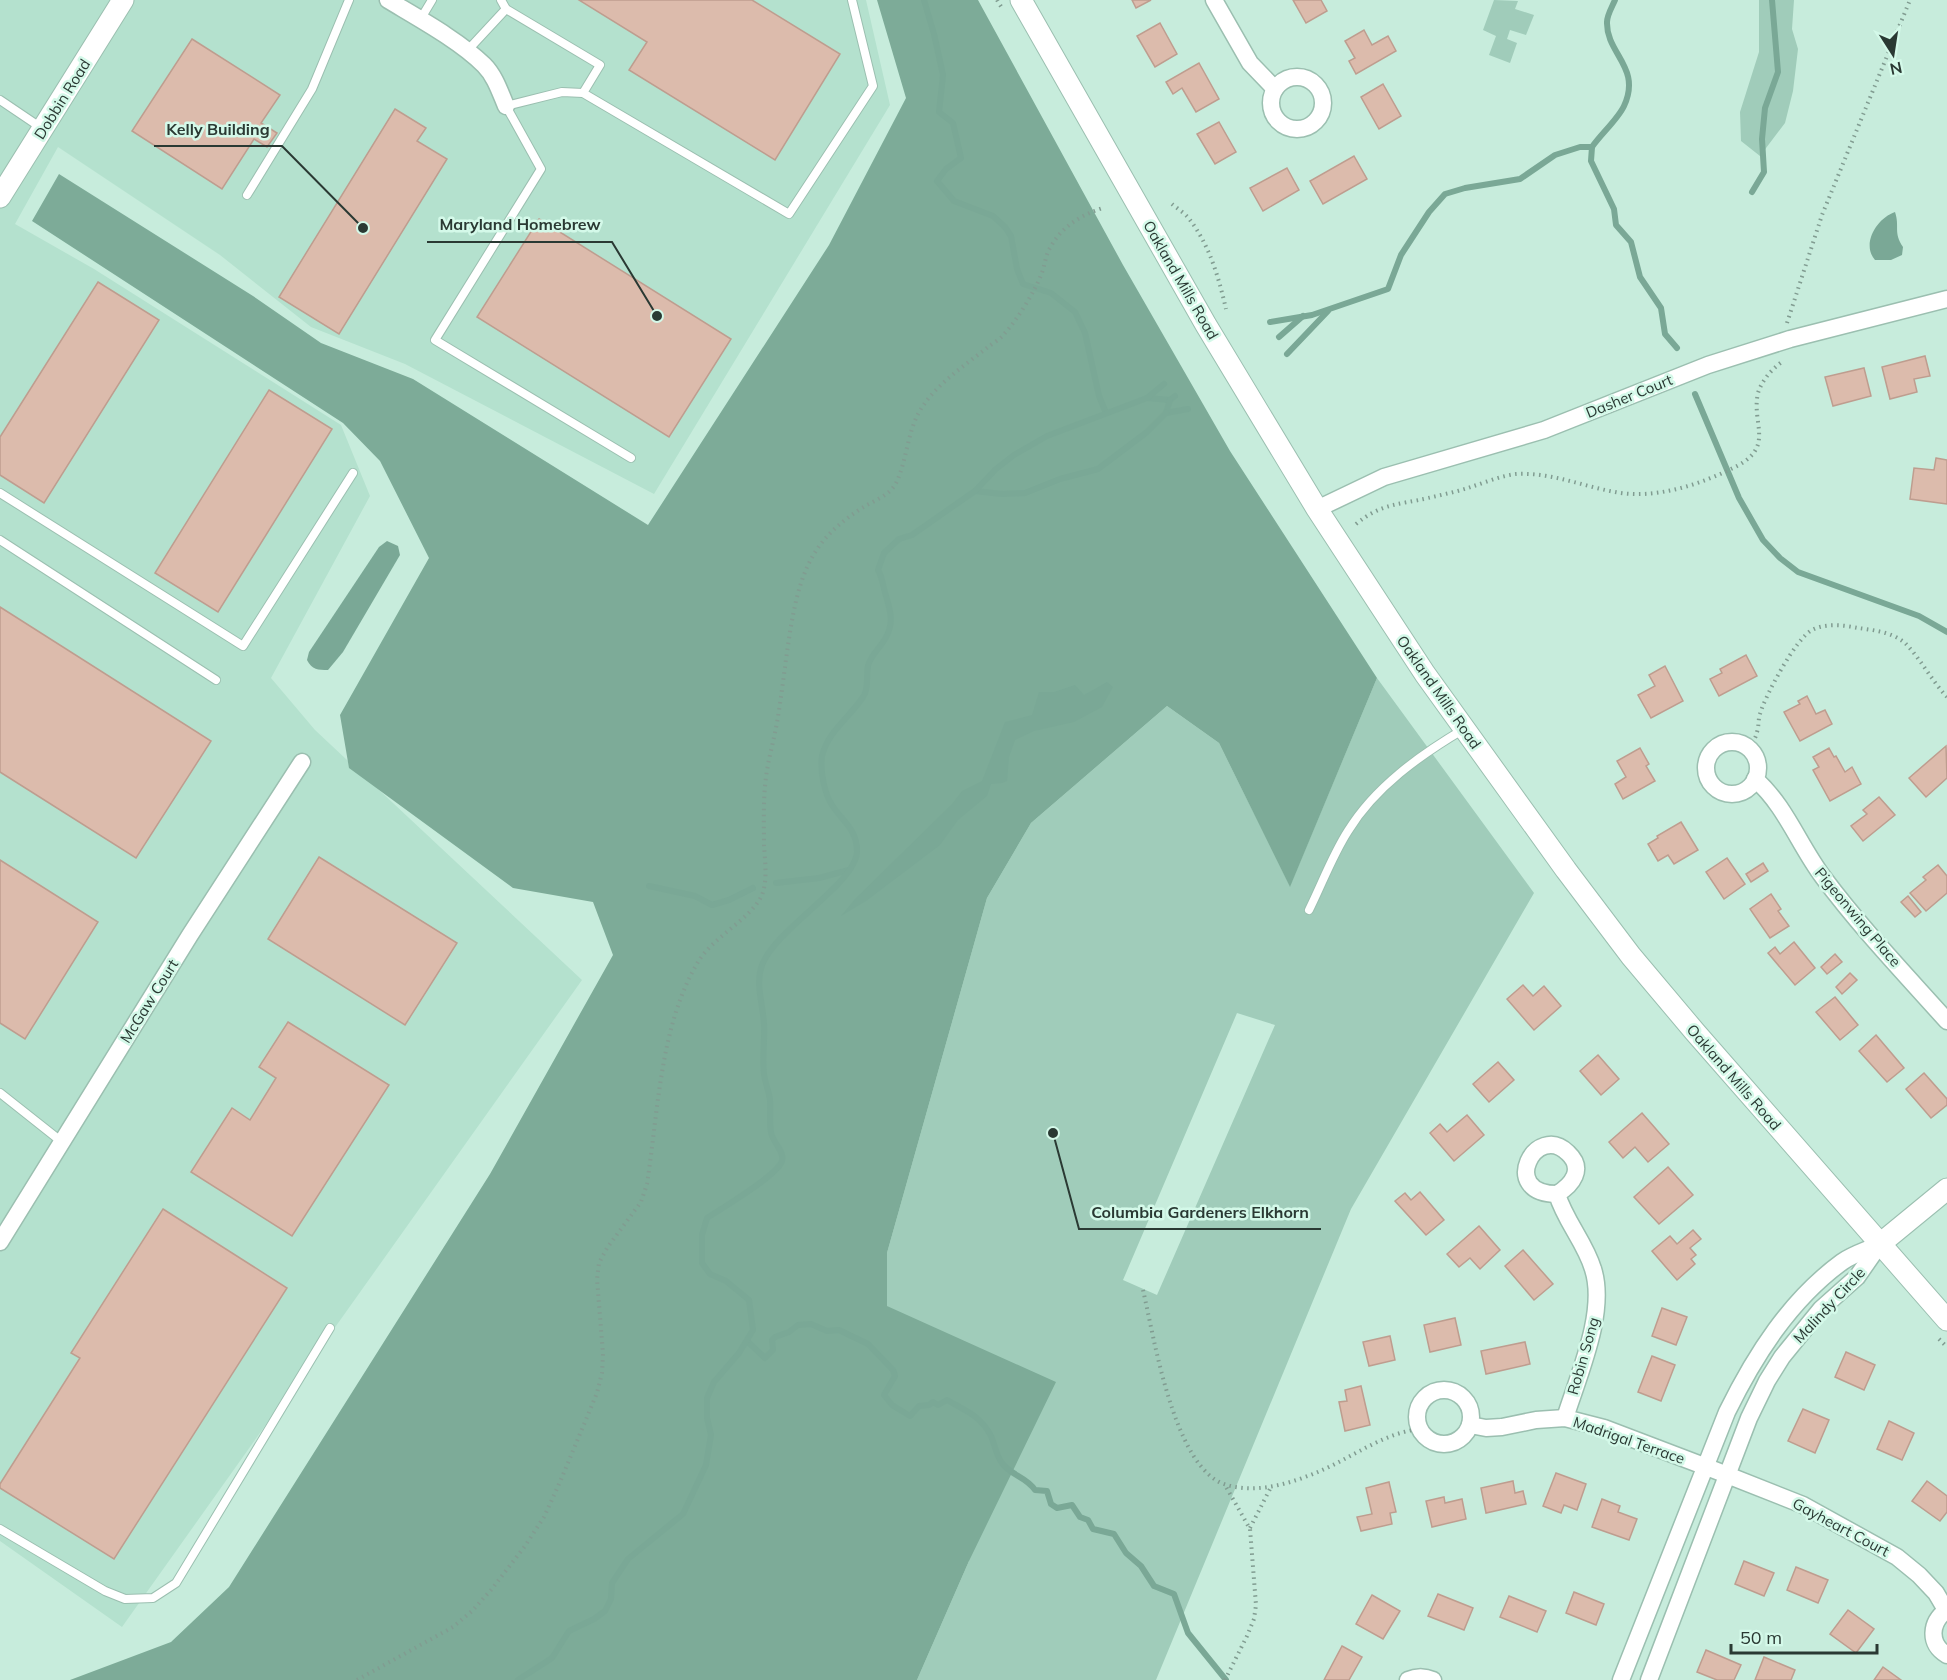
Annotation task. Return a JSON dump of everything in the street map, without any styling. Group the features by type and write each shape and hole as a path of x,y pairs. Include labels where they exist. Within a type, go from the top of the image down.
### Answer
{"street":[{"name":"Dobbin Road","path":"0,197 123,0"},
{"path":"388,0 467,51 485,66 498,86 506,106"},
{"name":"Oakland Mills Road","path":"1021,0 1206,325 1317,509 1425,674 1593,908 1631,956 1947,1320"},
{"path":"1214,0 1250,63 1275,89"},
{"name":"Dasher Court","path":"1317,509 1384,477 1544,430 1708,364 1790,339 1947,300"},
{"path":"1740,743 1749,748 1756,758 1755,779 1744,790 1727,793 1716,788 1708,780 1707,758 1720,744 1740,743"},
{"name":"McGaw Court","path":"0,1242 302,762"},
{"name":"Pigeonwing Place","path":"1755,779 1776,802 1821,875 1844,904 1947,1021"},
{"path":"1880,1244 1947,1188"},
{"name":"Robin Song","path":"1557,1194 1561,1209 1593,1268 1598,1296 1592,1333 1565,1418"},
{"name":"Malindy Circle","path":"1621,1680 1717,1471 1749,1419 1767,1380 1782,1357 1821,1309 1857,1277 1880,1244"},
{"name":"Malindy Circle","path":"1649,1680 1717,1471 1727,1412 1746,1373 1784,1318 1806,1293 1843,1261 1880,1244"},
{"path":"1451,1391 1465,1400 1471,1416 1470,1425 1459,1439 1442,1443 1426,1436 1421,1429 1418,1421 1421,1404 1434,1392 1451,1391"},
{"name":"Madrigal Terrace","path":"1470,1425 1486,1428 1502,1427 1536,1420 1565,1418 1604,1428 1717,1471"},
{"name":"Gayheart Court","path":"1717,1471 1803,1505 1897,1557 1936,1593 1947,1610 1939,1615 1933,1631 1937,1648 1947,1655"},
{"path":"1408,1680 1426,1677 1433,1680"}],"lane":[{"path":"247,195 312,89 349,0"},
{"path":"420,20 432,0"},
{"path":"501,0 506,9 600,65 583,93"},
{"path":"631,458 435,340 541,168 506,106 562,92 583,93 789,214 873,86 852,0"},
{"path":"467,51 506,9"},
{"path":"0,100 43,129"},
{"path":"0,493 243,646 353,473"},
{"path":"0,540 216,680"},
{"path":"1309,910 1347,832 1368,802 1409,766 1465,729"},
{"path":"0,1093 62,1142"},
{"path":"0,1529 105,1591 125,1599 153,1598 164,1592 176,1583 330,1328"}],"path":[{"path":"1786,327 1822,215 1910,0"},
{"path":"1172,204 1190,220 1210,256 1226,309"},
{"path":"357,1680 453,1627 491,1590 525,1546 548,1508 597,1393 602,1373 603,1354 597,1279 599,1263 607,1248 641,1202 647,1184 664,1061 684,989 699,960 721,935 750,911 762,896 765,874 766,777 779,716 789,629 810,561 822,540 840,523 884,496 894,485 917,416 928,398 1005,334 1031,294 1041,274 1049,249 1060,234 1082,215 1103,208"},
{"path":"1356,524 1378,509 1516,474 1552,477 1615,493 1639,496 1664,493 1713,476 1752,456 1758,447 1760,436 1758,394 1774,368 1785,360"},
{"path":"1749,748 1757,733 1765,699 1777,676 1802,640 1811,630 1822,626 1848,626 1895,636 1905,644 1947,697"},
{"path":"1143,1290 1162,1376 1186,1443 1202,1467 1225,1485 1250,1529 1256,1605 1254,1619 1225,1680"},
{"path":"1225,1485 1271,1487 1320,1471 1406,1430 1421,1429"},
{"path":"1250,1529 1271,1487"}],"shaded area":[{"path":"0,0 866,0 890,105 654,494 405,364 311,327 220,255 58,147 15,224 94,269 341,425 370,496 271,678 315,730 582,980 122,1627 0,1541"},
{"path":"877,0 978,0 1123,265 1230,451 1377,678 1290,887 1219,743 1167,706 1031,823 987,898 887,1253 887,1306 1056,1382 969,1561 917,1680 70,1680 171,1642 229,1587 490,1174 613,955 593,902 513,888 349,768 340,715 429,558 380,461 343,423 32,221 59,174 253,296 321,343 413,379 648,525 829,245 906,98"},
{"path":"1494,0 1518,1 1515,9 1534,15 1526,35 1510,30 1507,39 1517,43 1510,63 1489,55 1496,36 1483,30"},
{"path":"1759,0 1794,0 1792,29 1798,49 1793,91 1785,123 1760,156 1741,141 1740,112 1759,52"},
{"path":"1895,212 1897,233 1903,247 1902,255 1891,260 1875,260 1871,254 1870,239 1882,220"},
{"path":"387,541 398,546 400,555 343,652 328,670 313,668 307,660 309,652 379,547"},
{"path":"1377,678 1534,893 1351,1209 1156,1680 917,1680 969,1561 887,1306 887,1253 987,898 1031,823 1167,706 1219,743 1290,886","holes":["1237,1013 1275,1025 1157,1295 1123,1280"]},
{"path":"1107,682 1113,687 1102,707 1074,722 1034,731 1015,740 1009,757 1007,781 991,784 987,796 958,820 940,845 866,901 841,916 855,899 952,804 962,791 982,781 1005,722 1032,715 1039,692 1054,692 1075,685 1084,695"}],"building":[{"path":"579,0 752,0 840,54 775,160 629,70 647,42"},
{"path":"1132,0 1151,0 1136,8"},
{"path":"1293,0 1321,0 1327,11 1306,23"},
{"path":"1160,23 1177,54 1155,67 1137,36"},
{"path":"1364,30 1372,45 1388,36 1396,51 1356,74 1349,61 1355,58 1345,41"},
{"path":"192,39 280,95 261,123 277,133 267,147 254,139 222,189 132,131"},
{"path":"1199,63 1219,99 1196,112 1182,88 1173,94 1166,82"},
{"path":"1383,84 1401,116 1379,129 1361,97"},
{"path":"395,109 426,128 417,141 447,159 339,334 279,297"},
{"path":"1219,122 1236,152 1215,164 1197,134"},
{"path":"1354,156 1367,179 1323,204 1310,181"},
{"path":"1287,168 1299,190 1263,211 1250,188"},
{"path":"539,219 731,339 669,437 477,317"},
{"path":"98,282 159,320 44,503 0,475 0,437"},
{"path":"1925,356 1930,376 1914,379 1917,392 1890,399 1882,367"},
{"path":"1864,368 1871,396 1833,406 1825,377"},
{"path":"269,390 332,429 218,612 155,573"},
{"path":"1936,458 1947,460 1947,504 1910,499 1914,468 1934,470"},
{"path":"0,607 211,741 136,858 0,772"},
{"path":"1746,655 1757,676 1719,696 1710,679 1722,673 1720,669"},
{"path":"1665,666 1683,701 1651,718 1638,695 1655,686 1649,675"},
{"path":"1807,696 1816,714 1825,710 1832,724 1800,741 1784,712 1800,704 1798,701"},
{"path":"1946,746 1947,778 1926,797 1909,778"},
{"path":"1640,748 1649,764 1646,766 1655,781 1623,799 1615,784 1626,777 1617,761"},
{"path":"1829,748 1845,772 1852,767 1861,784 1830,801 1813,770 1819,767 1813,757"},
{"path":"1879,797 1895,815 1863,841 1851,826 1867,814 1863,810"},
{"path":"1681,822 1698,850 1674,864 1668,855 1658,861 1648,844"},
{"path":"319,857 457,943 405,1025 268,939"},
{"path":"1727,858 1745,884 1724,899 1706,872"},
{"path":"0,860 98,922 25,1039 0,1023"},
{"path":"1763,863 1768,871 1751,882 1746,874"},
{"path":"1938,865 1947,876 1947,893 1926,911 1910,893 1926,880 1923,877"},
{"path":"1771,894 1781,909 1778,911 1789,926 1770,938 1750,909"},
{"path":"1908,896 1921,912 1915,917 1901,902"},
{"path":"1794,942 1815,968 1795,985 1768,953 1775,947 1780,954"},
{"path":"1835,954 1842,962 1827,974 1821,967"},
{"path":"1850,973 1857,980 1842,994 1836,987"},
{"path":"1523,985 1533,996 1544,986 1561,1006 1534,1030 1507,999"},
{"path":"1835,997 1858,1025 1840,1040 1816,1012"},
{"path":"288,1022 389,1085 292,1236 191,1172 232,1108 250,1120 276,1078 259,1067"},
{"path":"1876,1035 1904,1068 1887,1082 1859,1051"},
{"path":"1598,1055 1619,1079 1601,1095 1580,1071"},
{"path":"1498,1062 1514,1080 1489,1102 1473,1084"},
{"path":"1924,1073 1947,1099 1947,1105 1931,1118 1906,1089"},
{"path":"1642,1113 1669,1144 1648,1162 1635,1147 1623,1158 1609,1142"},
{"path":"1467,1115 1484,1135 1454,1161 1430,1133 1440,1124 1447,1132"},
{"path":"1668,1167 1693,1195 1659,1224 1634,1197"},
{"path":"1420,1192 1444,1220 1426,1235 1395,1201 1405,1193 1411,1200"},
{"path":"163,1209 287,1288 114,1559 0,1488 0,1484 80,1358 71,1353"},
{"path":"1479,1226 1500,1250 1480,1269 1470,1258 1459,1267 1447,1254"},
{"path":"1693,1230 1701,1239 1690,1248 1696,1255 1691,1259 1695,1264 1677,1280 1652,1251 1670,1236 1677,1244"},
{"path":"1523,1250 1553,1284 1534,1300 1505,1266"},
{"path":"1662,1308 1687,1317 1676,1345 1652,1336"},
{"path":"1455,1318 1461,1345 1430,1352 1424,1325"},
{"path":"1390,1336 1395,1360 1369,1366 1363,1342"},
{"path":"1525,1342 1530,1364 1486,1374 1481,1351"},
{"path":"1846,1352 1875,1365 1864,1390 1835,1377"},
{"path":"1652,1356 1675,1365 1661,1401 1638,1392"},
{"path":"1361,1386 1370,1425 1345,1431 1339,1402 1347,1401 1345,1390"},
{"path":"1803,1409 1829,1420 1815,1453 1788,1441"},
{"path":"1889,1421 1914,1433 1902,1460 1877,1449"},
{"path":"1556,1473 1586,1484 1577,1510 1564,1505 1561,1513 1543,1506"},
{"path":"1513,1481 1515,1493 1523,1491 1526,1504 1486,1513 1481,1488"},
{"path":"1927,1481 1947,1496 1947,1512 1940,1521 1912,1501"},
{"path":"1389,1482 1396,1512 1390,1513 1392,1524 1361,1531 1357,1517 1372,1514 1366,1488"},
{"path":"1444,1497 1445,1503 1462,1499 1466,1519 1432,1527 1426,1501"},
{"path":"1602,1499 1620,1506 1618,1512 1637,1519 1629,1540 1592,1527"},
{"path":"1744,1561 1774,1573 1764,1596 1735,1584"},
{"path":"1796,1567 1828,1580 1818,1603 1787,1590"},
{"path":"1574,1592 1604,1604 1596,1625 1566,1613"},
{"path":"1438,1594 1473,1608 1464,1630 1428,1616"},
{"path":"1372,1595 1400,1611 1383,1639 1356,1624"},
{"path":"1509,1596 1546,1611 1537,1632 1500,1617"},
{"path":"1848,1610 1874,1629 1856,1653 1830,1634"},
{"path":"1342,1646 1362,1657 1349,1680 1324,1680"},
{"path":"1706,1650 1741,1665 1734,1680 1717,1680 1697,1672"},
{"path":"1764,1657 1795,1670 1791,1680 1755,1680"},
{"path":"1883,1667 1901,1680 1874,1680"}],"waterway":[{"path":"924,0 943,75 939,112 953,123 961,158 946,169 937,181 954,201 993,216 1005,227 1011,236 1017,269 1023,284 1051,293 1075,312 1085,333 1099,396 1106,413"},
{"path":"1270,322 1312,315 1388,289 1401,255 1429,212 1445,194 1465,188 1520,179 1555,155 1580,147 1592,147 1621,111 1628,93 1629,81 1626,71 1608,33 1607,19 1615,0"},
{"path":"1752,192 1764,172 1762,139 1765,108 1778,72 1772,0"},
{"path":"1592,147 1591,161 1614,209 1616,225 1631,242 1640,277 1661,308 1665,334 1677,348"},
{"path":"1287,354 1328,311"},
{"path":"1279,337 1303,316"},
{"path":"518,1680 552,1658 569,1631 605,1611 611,1599 612,1583 628,1559 683,1514 706,1465 711,1435 707,1418 707,1398 714,1382 739,1353 753,1330 749,1300 726,1281 710,1274 702,1263 702,1235 707,1218 760,1183 782,1161 782,1154 771,1132 770,1100 764,1074 764,1024 759,987 760,972 770,951 783,936 844,877 853,864 857,851 854,837 827,794 822,774 822,756 829,739 865,694 869,662 890,628 889,607 878,570 884,553 899,539 912,535 975,491 996,469 1014,455 1047,436 1147,398 1164,384"},
{"path":"1695,394 1739,498 1763,540 1780,558 1798,572 1919,616 1947,632"},
{"path":"1147,398 1170,400 1175,396"},
{"path":"1170,400 1166,413 1188,409"},
{"path":"975,491 1002,494 1025,493 1060,479 1098,469 1147,432 1166,413"},
{"path":"776,883 819,878 849,870"},
{"path":"649,886 695,896 712,905 729,900 753,888"},
{"path":"747,1341 765,1358 773,1350 772,1340 798,1325 811,1324 827,1331 839,1330 868,1344 893,1370 895,1376 884,1395 892,1405 910,1416 919,1406 933,1402 938,1405 947,1400 972,1415 987,1429 998,1457 1005,1467 1028,1482 1035,1490 1047,1491 1051,1504 1057,1508 1072,1505 1080,1517 1088,1520 1093,1529 1114,1534 1126,1553 1141,1566 1154,1586 1174,1594 1188,1633 1226,1680"}],"place":[{"name":"Kelly Building","path":"363,228"},
{"name":"Maryland Homebrew","path":"657,316"},
{"name":"Columbia Gardeners Elkhorn","path":"1053,1133"}]}
